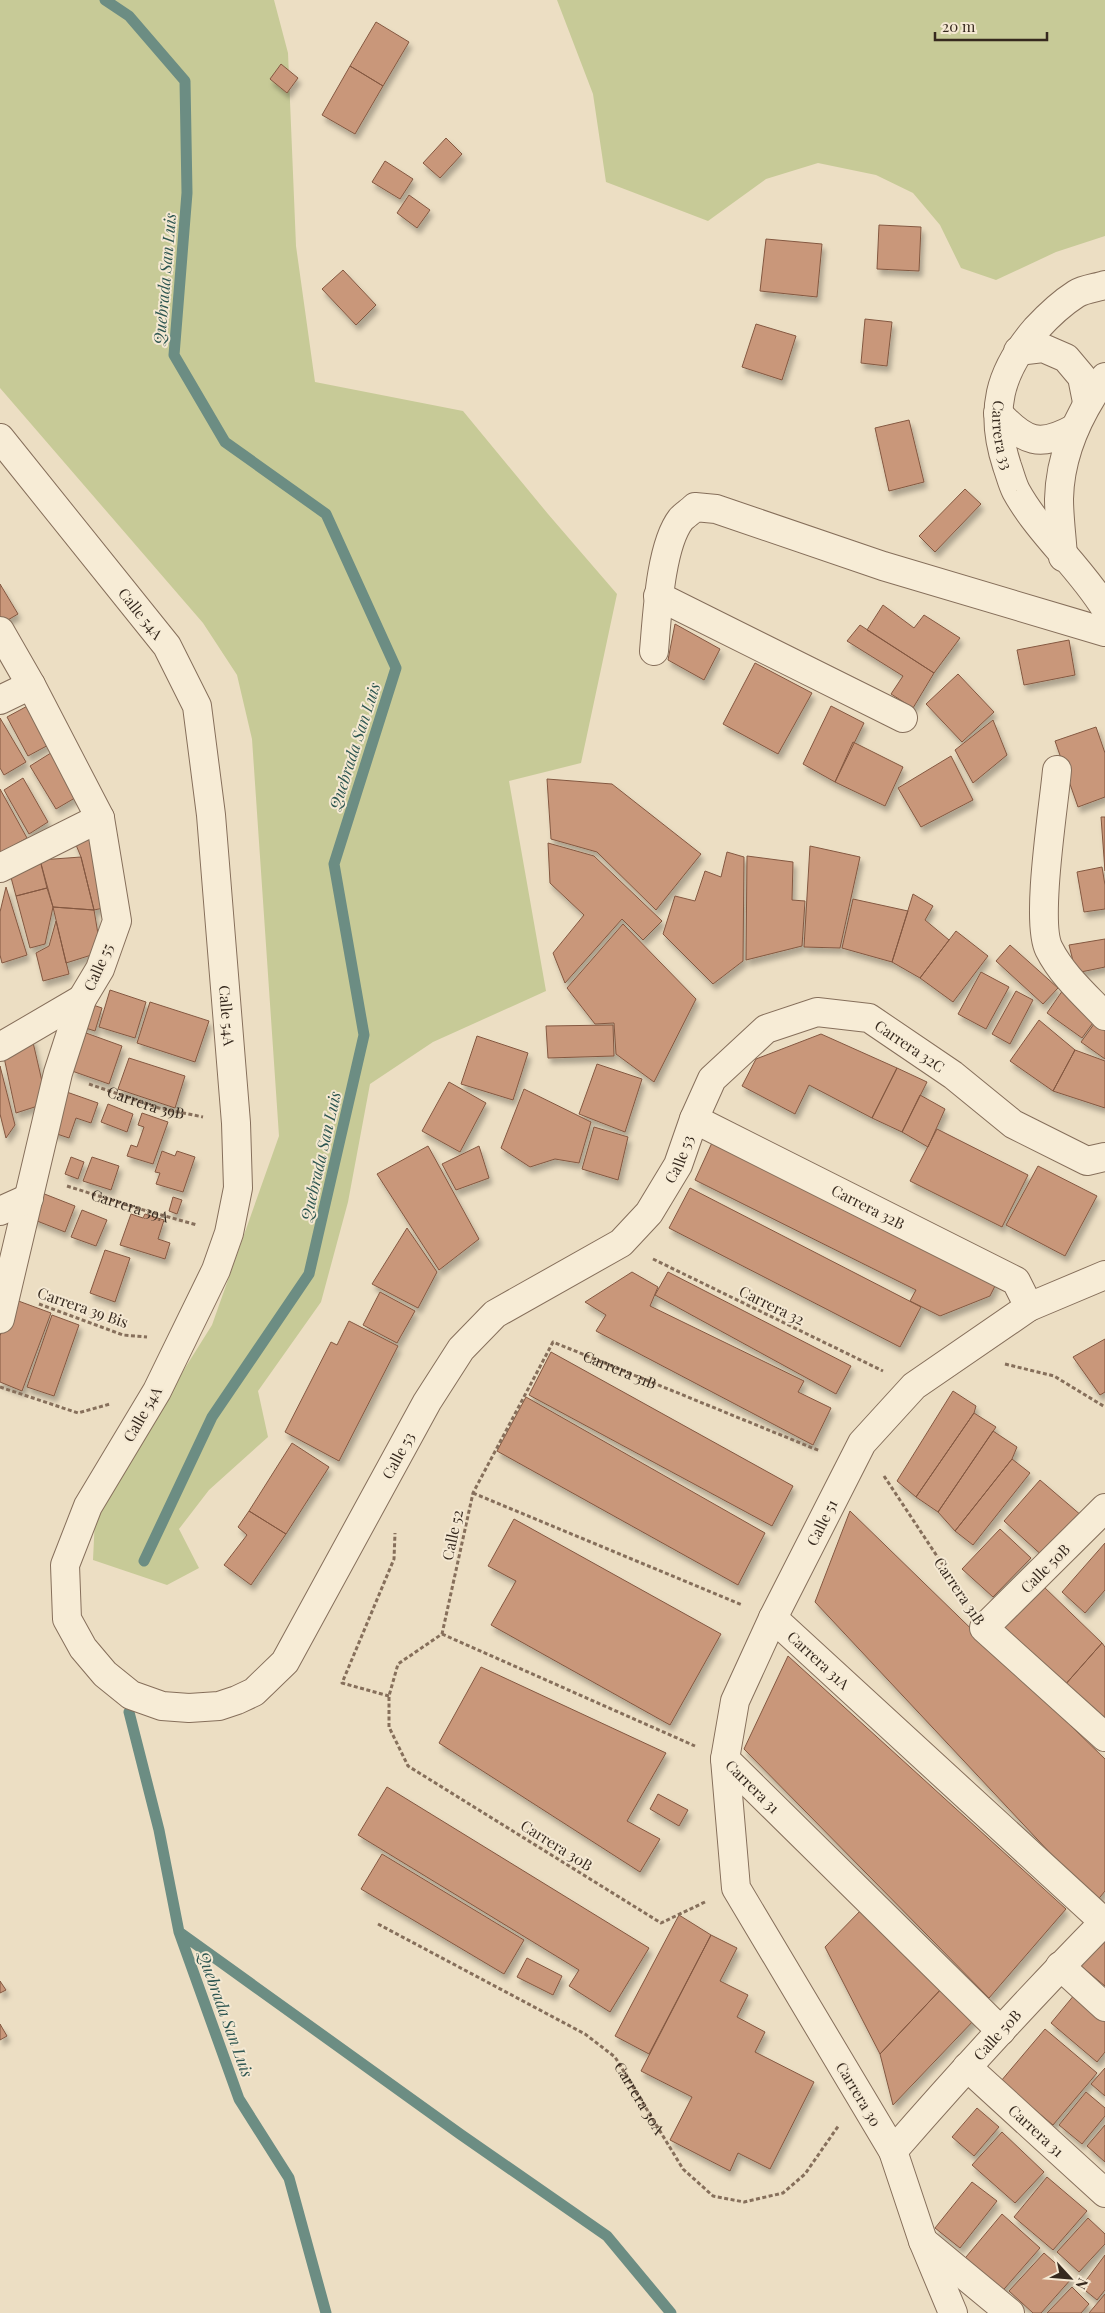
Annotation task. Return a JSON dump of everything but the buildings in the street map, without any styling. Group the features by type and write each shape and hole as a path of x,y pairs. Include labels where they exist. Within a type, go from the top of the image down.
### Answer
{"street":[{"name":"Carrera 33","path":"1105,285 1077,294 1045,320 1018,351 1004,380 998,413 1001,448 1015,490 1063,557 1092,588 1105,608"},
{"path":"1018,351 1043,348 1066,358 1082,377 1087,402"},
{"path":"1063,557 1059,499 1061,475 1075,428 1087,402 1105,377"},
{"path":"998,413 1014,431 1034,440 1056,439 1075,428"},
{"name":"Calle 54A","path":"0,438 167,646 197,706 211,815 236,1123 238,1188 228,1234 216,1270 156,1391 88,1506 65,1566 66,1619"},
{"path":"654,651 658,596 671,537 681,519 695,507 716,509 883,566 1105,632"},
{"path":"658,596 904,718"},
{"name":"Calle 55","path":"0,631 31,685 100,818 117,921 100,968 82,999 58,1073 8,1292 0,1319"},
{"path":"0,700 31,685"},
{"path":"1057,770 1043,906 1047,947 1064,973 1105,1016"},
{"path":"0,868 100,818"},
{"path":"0,1047 82,999"},
{"name":"Carrera 32C","path":"712,1079 766,1030 817,1012 869,1018 953,1075 1013,1124 1087,1161 1105,1157"},
{"name":"Calle 53","path":"66,1619 83,1648 105,1674 131,1695 162,1706 189,1708 218,1706 254,1692 285,1662 427,1402 461,1349 495,1314 621,1243 649,1213 678,1165 694,1119 712,1079"},
{"name":"Carrera 32B","path":"694,1119 1016,1281 1029,1307"},
{"path":"0,1211 31,1186"},
{"name":"Calle 51","path":"736,1888 725,1759 735,1701 773,1618 858,1454 914,1386 1029,1307 1105,1275"},
{"name":"Calle 50B","path":"984,1628 1105,1508"},
{"name":"Carrera 31A","path":"773,1618 1105,1921"},
{"name":"Carrera 31B","path":"984,1628 1105,1736"},
{"name":"Carrera 31","path":"725,1759 1001,2031"},
{"name":"Carrera 30","path":"736,1888 893,2151 923,2241 953,2313"},
{"name":"Calle 50B","path":"893,2151 1060,1966 1105,1921"},
{"path":"1060,1966 1105,2006"},
{"name":"Carrera 31","path":"967,2067 1105,2193"},
{"path":"923,2241 1010,2313"}],"path":[{"name":"Carrera 39B","path":"58,1073 159,1108 236,1123"},
{"name":"Carrera 39A","path":"31,1186 140,1210 228,1234"},
{"name":"Carrera 32","path":"621,1243 914,1386"},
{"name":"Carrera 39 Bis","path":"8,1292 123,1335 182,1338"},
{"name":"Carrera 31B","path":"553,1342 858,1454 984,1628"},
{"name":"Calle 52","path":"442,1634 473,1493 553,1342"},
{"path":"1000,1364 1054,1376 1105,1407"},
{"path":"0,1386 78,1413 156,1391"},
{"path":"473,1493 773,1618"},
{"path":"395,1531 394,1558 342,1683 389,1696 398,1664 442,1634"},
{"name":"Carrera 31","path":"442,1634 725,1759"},
{"name":"Carrera 30B","path":"389,1696 388,1727 408,1766 661,1923 736,1888"},
{"name":"Carrera 30A","path":"378,1924 585,2034 615,2057 683,2169 713,2196 744,2202 784,2193 806,2174 860,2096"}],"green space":[{"path":"0,0 274,0 288,53 296,246 315,382 463,411 617,594 581,763 509,781 546,991 433,1042 370,1084 348,1202 321,1302 258,1391 268,1437 209,1490 179,1529 199,1568 167,1585 93,1560 95,1518 148,1427 212,1325 279,1136 252,739 237,675 203,623 0,388"},
{"path":"557,0 1105,0 1105,236 1056,252 996,280 961,268 940,225 913,193 876,175 818,163 766,179 708,221 606,182 593,94"}],"waterway":[{"name":"Quebrada San Luis","path":"105,0 129,16 185,81 187,193 174,355 225,442 326,514 396,668 334,864 364,1035 309,1274 212,1417 144,1561"},
{"name":"Quebrada San Luis","path":"129,1712 159,1830 179,1932 239,2099 289,2178 326,2313"},
{"path":"179,1932 460,2134 607,2236 671,2313"}]}
